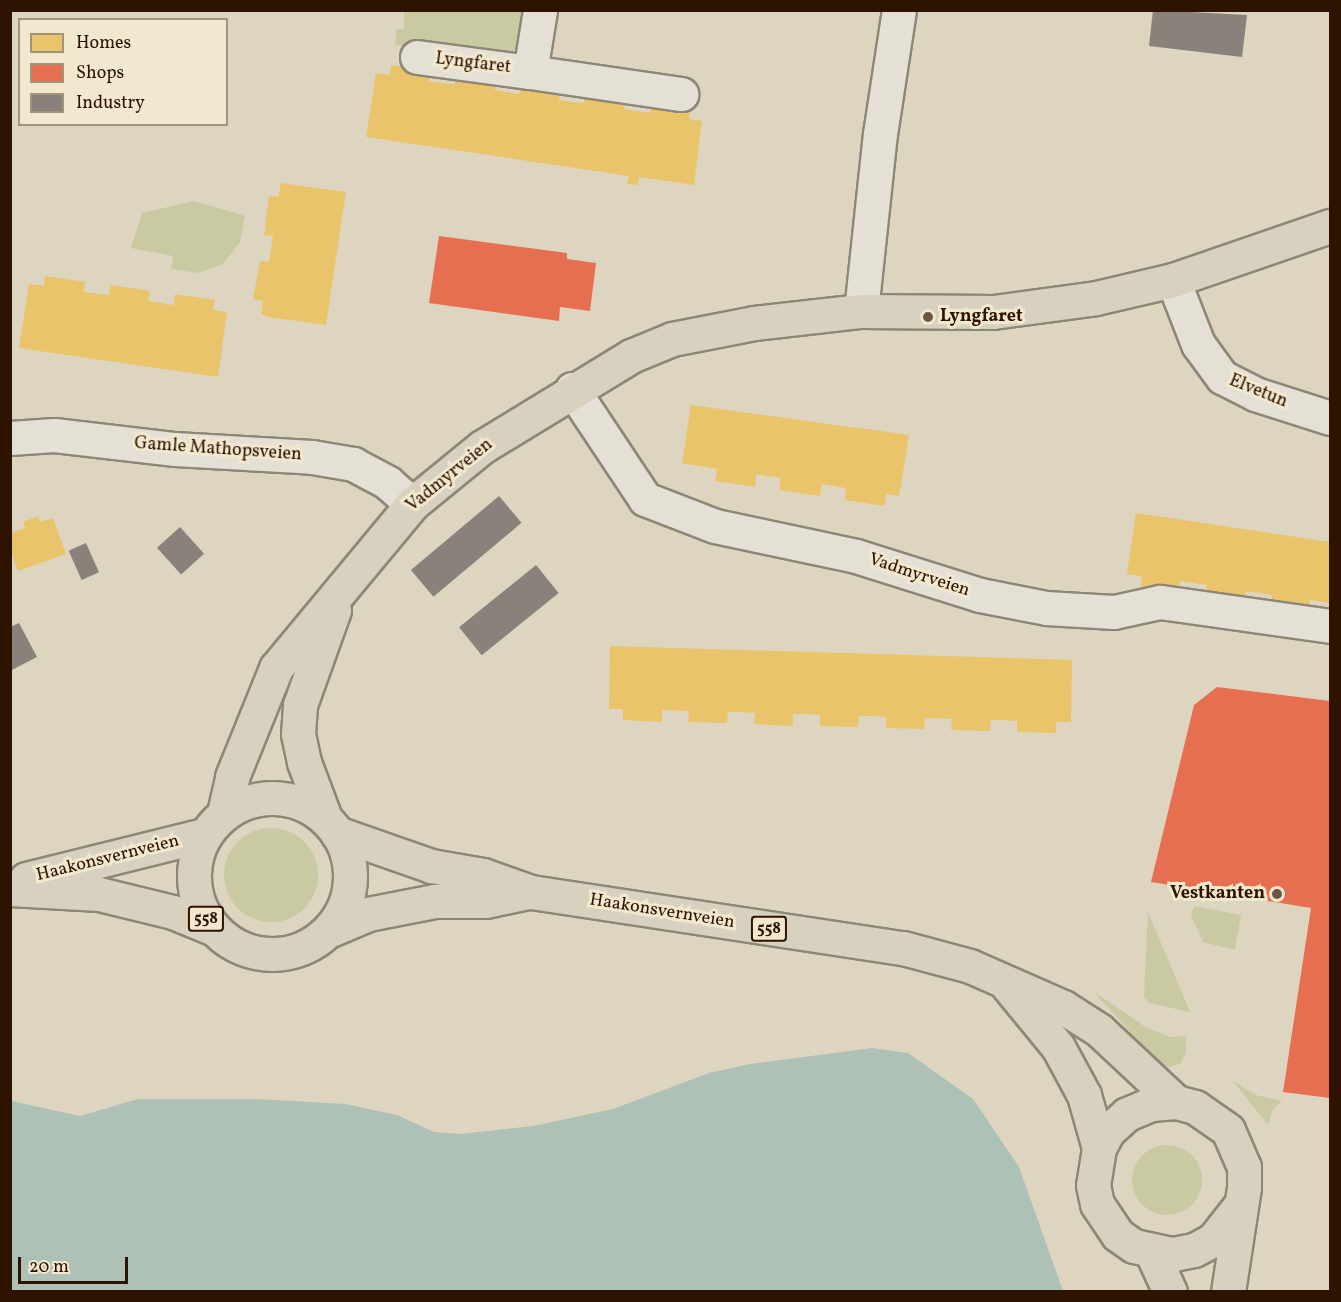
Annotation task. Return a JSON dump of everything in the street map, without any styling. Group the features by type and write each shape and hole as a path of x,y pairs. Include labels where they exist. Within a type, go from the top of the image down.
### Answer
{"main road":[{"name":"Vadmyrveien","path":"214,824 276,668 412,504 482,447 572,389 631,356 672,339 734,325 861,311 993,312 1096,298 1173,280 1330,226"},
{"name":"Vadmyrveien","path":"331,826 304,762 298,734 300,705 318,647 346,584"},
{"name":"558","path":"265,798 297,802 331,826 348,858 350,884 343,910 328,931 307,947 282,954 256,953 232,944 212,928 199,906 193,882 195,858 214,824 265,798"},
{"name":"Haakonsvernveien","path":"10,882 214,824"},
{"name":"Haakonsvernveien","path":"331,826 431,866 483,874 531,892 903,948 970,966 1063,1007 1099,1030 1176,1102"},
{"name":"Haakonsvernveien","path":"10,889 99,894 173,912 212,928"},
{"name":"Haakonsvernveien","path":"328,931 368,914 435,901 485,901 531,892"},
{"name":"Haakonsvernveien","path":"1003,980 1058,1047 1083,1095 1099,1148"},
{"name":"558","path":"1152,1253 1118,1235 1106,1221 1093,1185 1099,1148 1108,1131 1127,1114 1151,1104 1176,1102 1214,1116 1228,1130 1244,1167 1228,1292"},
{"path":"1170,1292 1152,1253 1194,1250 1213,1240 1239,1207"}],"street":[{"name":"Lyngfaret","path":"530,72 540,10"},
{"path":"861,311 880,134 899,10"},
{"name":"Lyngfaret","path":"417,57 681,94"},
{"name":"Elvetun","path":"1173,280 1198,344 1222,377 1254,394 1330,418"},
{"name":"Vadmyrveien","path":"572,389 645,499 715,526 856,556 980,595 1046,608 1114,612 1160,602 1330,626"},
{"name":"Gamle Mathopsveien","path":"10,438 54,435 332,460 353,464 388,483 412,504"}],"green space":[{"path":"404,11 529,11 521,46 502,57 395,45 397,29 404,30"},
{"path":"194,201 245,216 240,242 223,264 198,273 171,269 173,256 131,248 142,213"},
{"path":"271,828 289,832 304,842 314,857 318,875 314,893 304,908 289,918 271,922 253,918 238,908 228,893 224,875 228,857 238,842 253,832"},
{"path":"1194,906 1241,915 1235,950 1203,942 1191,915"},
{"path":"1148,912 1190,1012 1149,1003 1144,997"},
{"path":"1093,991 1147,1028 1171,1037 1186,1036 1186,1053 1180,1064 1169,1067 1159,1064"},
{"path":"1233,1081 1256,1095 1282,1101 1273,1109 1268,1125"},
{"path":"1174,1145 1187,1151 1196,1160 1200,1166 1202,1180 1200,1194 1192,1205 1181,1213 1160,1215 1142,1205 1134,1194 1132,1173 1142,1155 1153,1147"}],"shaded area":[{"path":"872,1048 908,1053 973,1099 1019,1167 1063,1291 11,1291 11,1101 80,1116 138,1099 256,1099 345,1104 397,1115 434,1132 460,1134 533,1126 613,1109 709,1073 750,1064"}],"building: Homes":[{"path":"391,65 430,71 429,81 442,83 455,84 456,74 496,80 495,90 519,94 521,84 561,90 559,100 572,102 584,103 585,93 625,99 624,109 650,113 651,103 690,109 689,119 702,121 694,185 639,177 638,185 627,184 629,176 366,137 376,73 390,75"},
{"path":"281,183 346,192 326,325 268,317 261,314 263,301 253,299 260,261 269,262 273,236 264,235 269,196 278,197"},
{"path":"45,276 85,282 84,292 109,295 111,285 150,291 148,301 174,305 175,294 215,300 213,310 227,312 218,377 19,348 29,284 44,286"},
{"path":"691,405 909,435 899,496 886,494 884,506 845,500 846,488 822,484 820,496 779,490 781,478 756,474 755,487 715,481 717,469 682,463"},
{"path":"1136,513 1330,542 1330,603 1310,600 1308,611 1270,606 1272,595 1246,591 1244,602 1205,596 1207,585 1180,581 1179,592 1141,587 1142,576 1127,574"},
{"path":"38,516 40,522 53,518 66,554 18,571 10,550 10,533 25,528 23,522"},
{"path":"610,646 1072,660 1071,722 1056,722 1056,733 1017,732 1017,721 1004,720 991,720 990,731 951,730 952,719 925,718 924,729 886,728 886,717 873,716 859,716 858,727 820,726 820,715 807,714 793,714 793,726 754,724 755,713 740,712 728,712 727,723 688,722 689,711 662,710 662,722 623,720 623,709 609,709"}],"building: Shops":[{"path":"439,236 567,253 567,259 596,263 590,311 560,307 559,321 429,303"},
{"name":"Vestkanten","path":"1217,687 1330,701 1330,1098 1283,1092 1311,908 1151,882 1194,705"}],"building: Industry":[{"path":"1153,10 1247,15 1242,57 1149,46"},
{"path":"499,496 521,523 433,597 411,570"},
{"path":"180,527 204,554 181,574 157,548"},
{"path":"86,543 99,572 82,580 69,551"},
{"path":"536,565 559,593 482,655 459,627"},
{"path":"19,623 37,657 10,671 10,627"}],"place":[{"name":"Lyngfaret","path":"928,317"},
{"name":"Vestkanten","path":"1277,894"}]}
